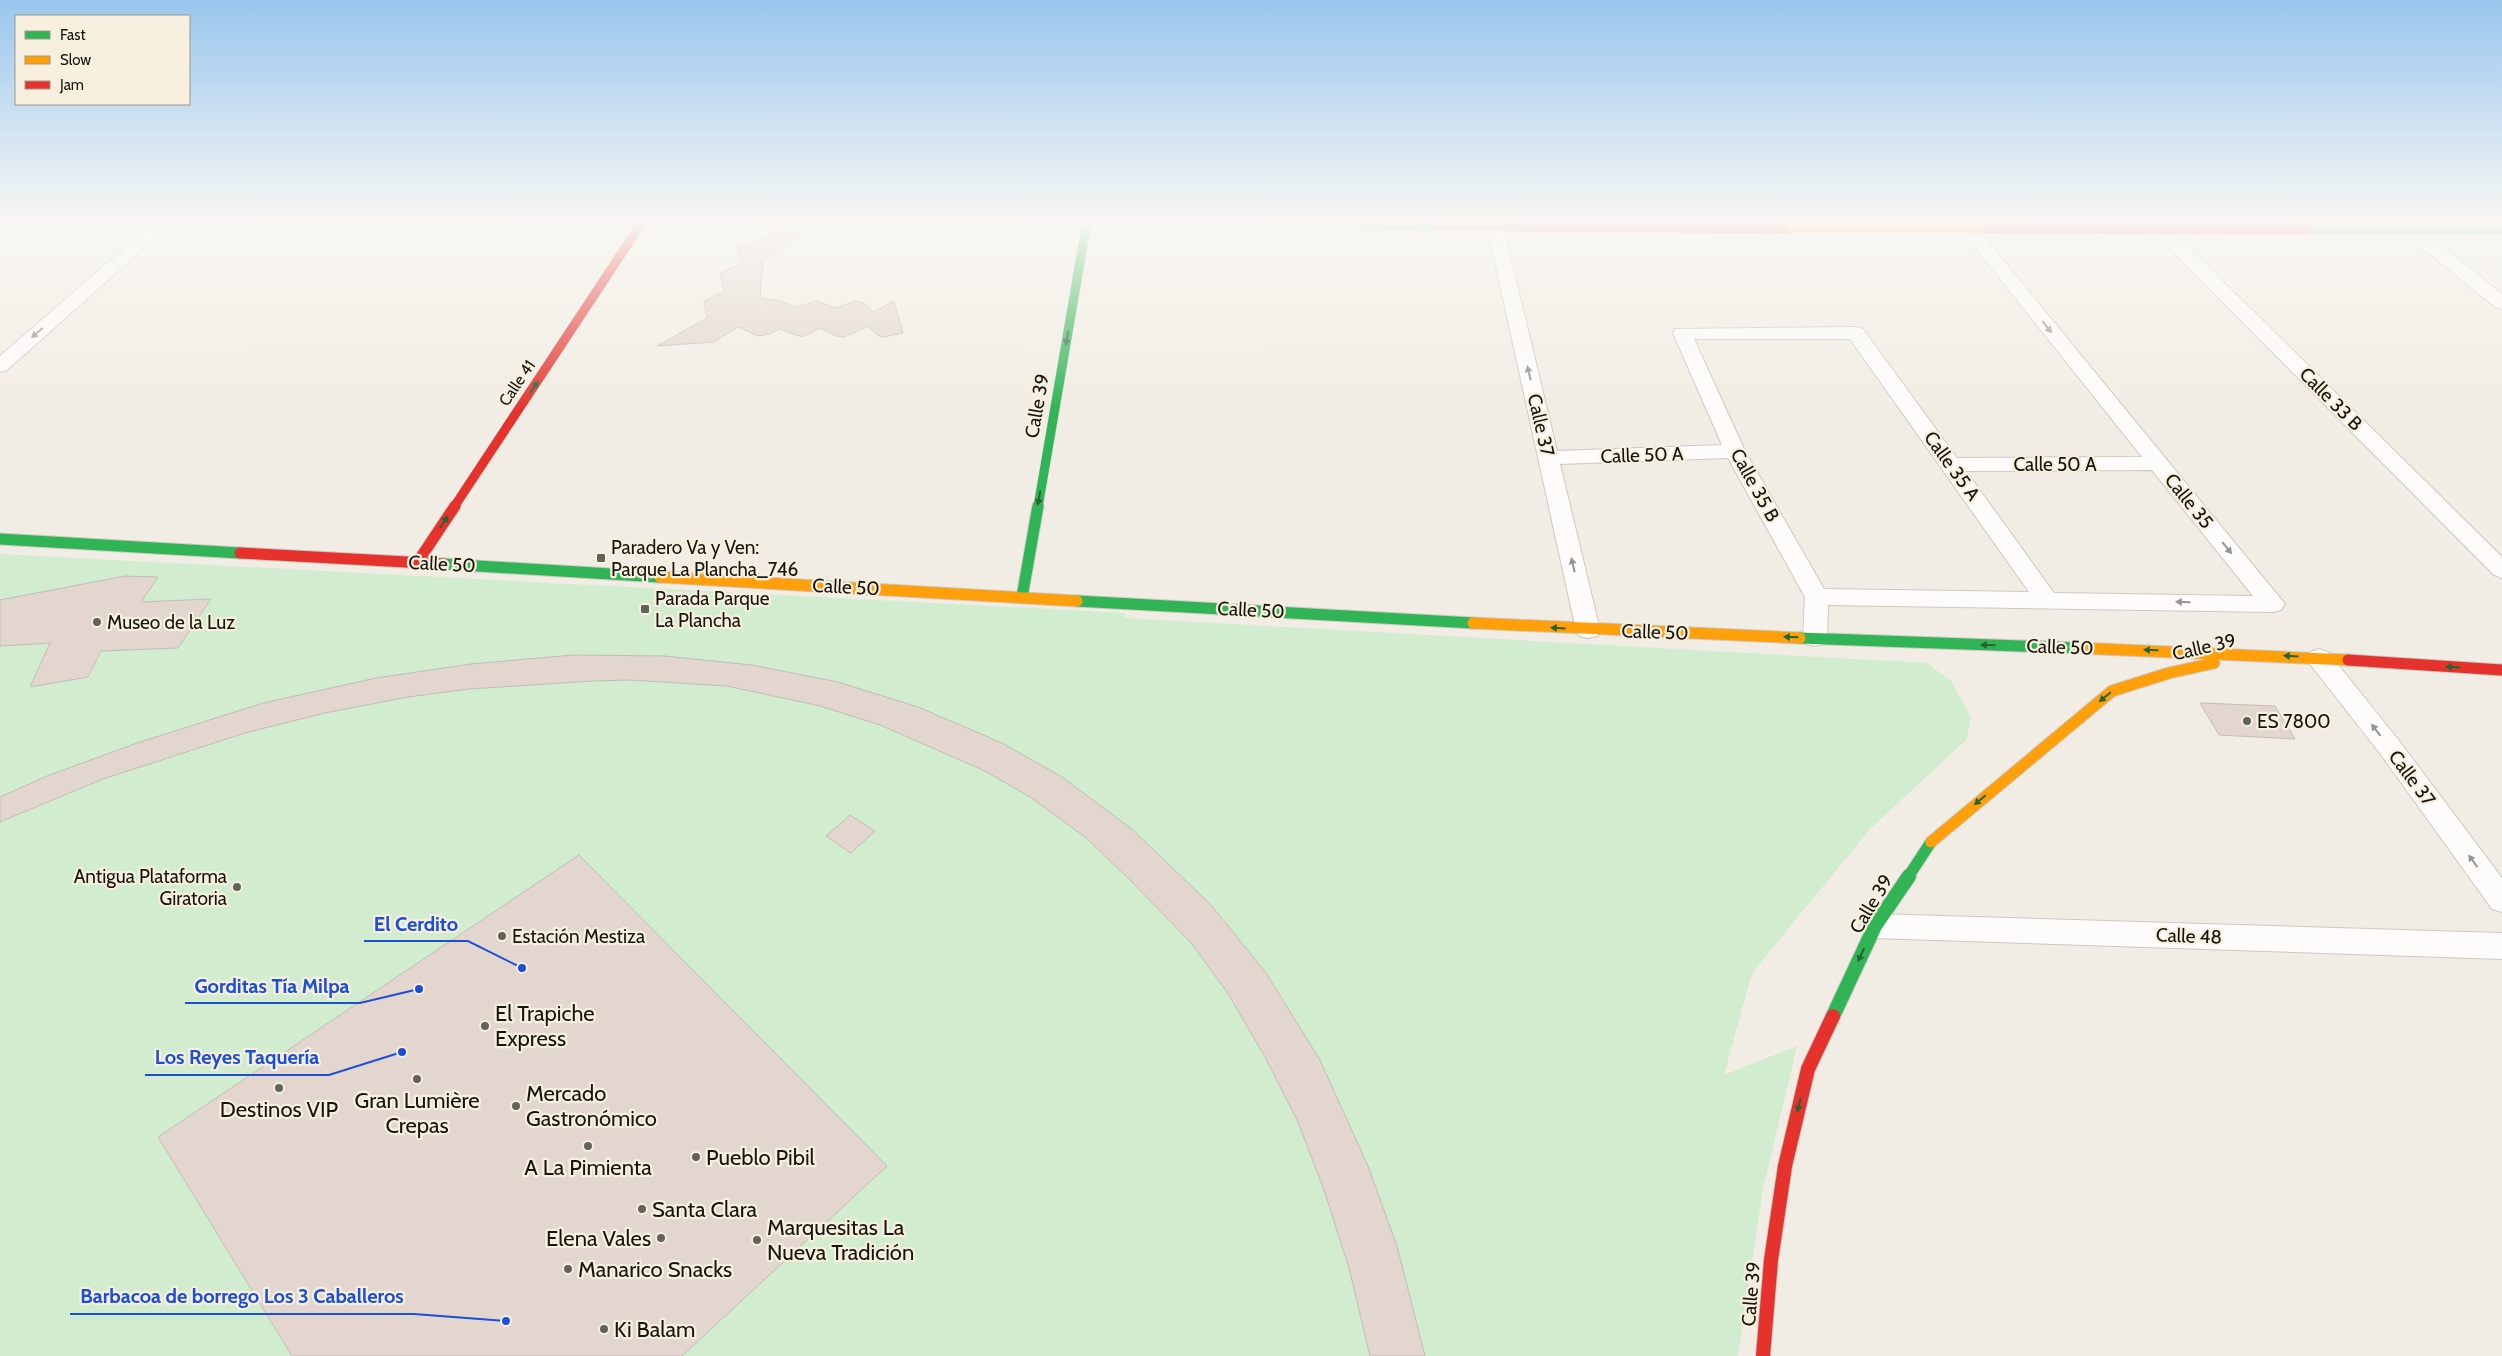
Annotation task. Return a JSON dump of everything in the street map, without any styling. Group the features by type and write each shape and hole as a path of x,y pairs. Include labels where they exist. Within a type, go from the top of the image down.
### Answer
{"main road":[{"name":"Calle 41","path":"417,563 601,284"},
{"name":"Calle 39","path":"1022,597 1076,284"},
{"name":"Calle 50","path":"0,539 1588,630 2252,654 2502,670"},
{"name":"Calle 39","path":"1763,1356 1771,1260 1785,1166 1808,1069 1875,926 1931,841 2112,691 2169,673 2252,654"}],"street":[{"path":"0,366 94,284"},
{"name":"Calle 37","path":"1509,284 1588,630"},
{"name":"Calle 35","path":"2012,284 2274,604 2046,599"},
{"name":"Calle 33 B","path":"2215,284 2502,570"},
{"path":"2478,284 2502,303"},
{"name":"Calle 35 A","path":"1682,333 1856,333 2046,599"},
{"name":"Calle 35 B","path":"1682,333 1736,451 1817,597"},
{"name":"Calle 50 A","path":"1548,458 1736,451"},
{"name":"Calle 50 A","path":"1951,465 2158,463"},
{"path":"1816,638 1817,597 2046,599"},
{"name":"Calle 37","path":"2319,658 2390,749 2502,900"},
{"name":"Calle 48","path":"1875,926 2502,946"}],"green space":[{"path":"0,554 1125,613 1125,618 1927,663 1951,681 1971,717 1967,739 1871,828 1752,973 1724,1075 1797,1046 1763,1189 1738,1356 0,1356"}],"building":[{"path":"722,284 761,284 760,298 781,301 797,307 816,301 836,308 856,301 864,303 873,312 894,301 903,333 883,337 877,335 868,326 844,337 836,336 821,328 802,337 779,329 770,334 758,336 738,327 714,342 657,346 707,318 704,301 724,291"},
{"name":"Museo de la Luz","path":"125,576 158,577 141,602 211,599 178,648 101,651 88,677 30,687 50,643 0,646 0,600"},
{"path":"573,655 664,656 752,665 838,682 918,707 1002,743 1062,777 1133,830 1211,905 1266,973 1320,1060 1368,1166 1397,1246 1425,1356 1370,1356 1349,1268 1324,1190 1298,1122 1265,1057 1227,992 1191,943 1085,837 1033,799 985,771 880,725 820,706 727,686 630,680 469,689 408,697 325,713 245,733 103,779 0,822 0,797 47,776 137,743 263,703 376,678 471,664"},
{"name":"ES 7800","path":"2200,703 2275,706 2295,739 2219,735"},
{"path":"850,815 875,831 851,853 826,836"},
{"name":"Mercado Gastronómico","path":"579,855 887,1166 682,1356 292,1356 158,1137"}],"traffic: fast":[{"path":"1022,597 1076,284"},
{"path":"0,539 240,553"},
{"path":"444,564 660,577"},
{"path":"1077,601 1473,623"},
{"path":"1800,638 2079,648"},
{"path":"1833,1016 1875,926 1931,842"}],"traffic: slow":[{"path":"660,577 1077,601"},
{"path":"1473,623 1800,638"},
{"path":"2079,648 2348,660"},
{"path":"1931,842 2112,691 2169,673 2214,663"}],"traffic: jam":[{"path":"417,563 601,284"},
{"path":"240,553 444,564"},
{"path":"2348,660 2502,670"},
{"path":"1763,1356 1771,1260 1785,1166 1808,1069 1833,1016"}],"place":[{"name":"Paradero Va y Ven: Parque La Plancha_746","path":"601,558"},
{"name":"Parada Parque La Plancha","path":"645,609"},
{"name":"Museo de la Luz","path":"97,622"},
{"name":"ES 7800","path":"2247,721"},
{"name":"Antigua Plataforma Giratoria","path":"237,887"},
{"name":"Estación Mestiza","path":"502,936"},
{"name":"El Cerdito","path":"522,968"},
{"name":"Gorditas Tía Milpa","path":"419,989"},
{"name":"El Trapiche Express","path":"485,1026"},
{"name":"Los Reyes Taquería","path":"402,1052"},
{"name":"Gran Lumière Crepas","path":"417,1079"},
{"name":"Destinos VIP","path":"279,1088"},
{"name":"Mercado Gastronómico","path":"516,1106"},
{"name":"A La Pimienta","path":"588,1146"},
{"name":"Pueblo Pibil","path":"696,1157"},
{"name":"Santa Clara","path":"642,1209"},
{"name":"Elena Vales","path":"661,1238"},
{"name":"Marquesitas La Nueva Tradición","path":"757,1240"},
{"name":"Manarico Snacks","path":"568,1269"},
{"name":"Barbacoa de borrego Los 3 Caballeros","path":"506,1321"},
{"name":"Ki Balam","path":"604,1329"}]}
